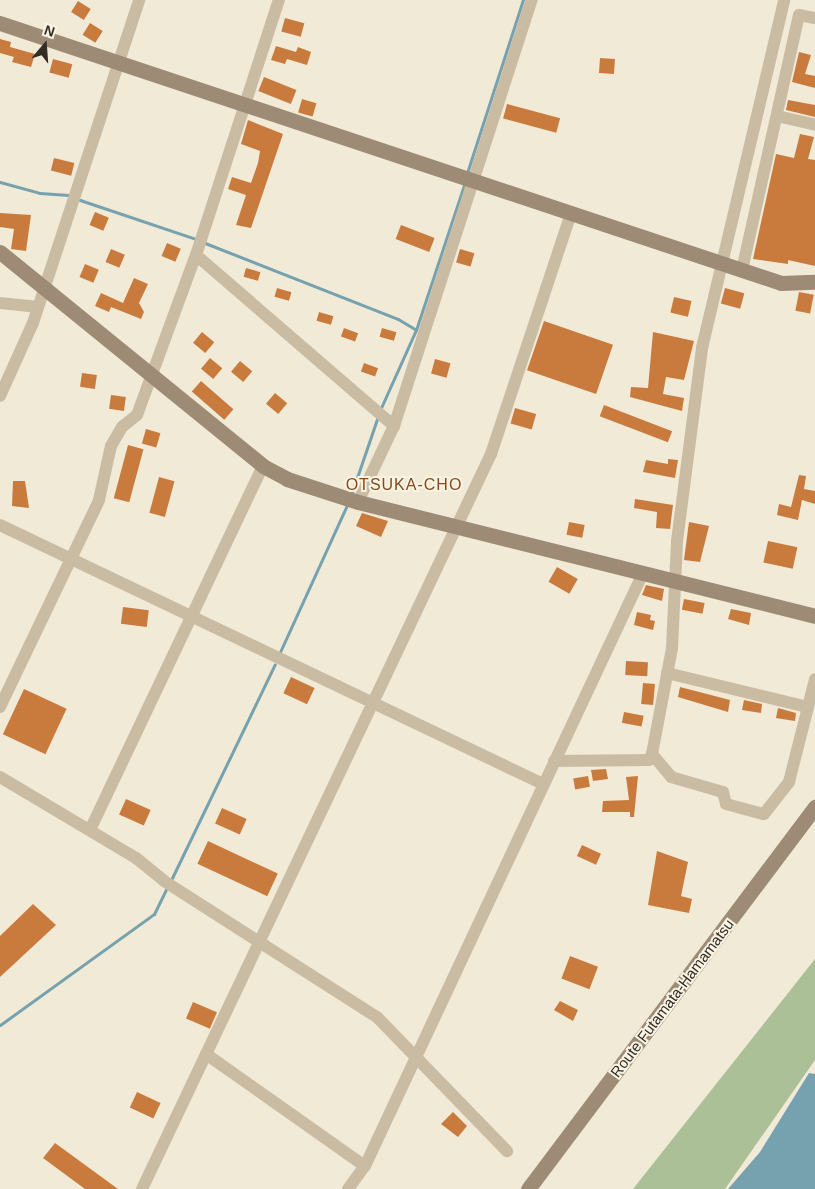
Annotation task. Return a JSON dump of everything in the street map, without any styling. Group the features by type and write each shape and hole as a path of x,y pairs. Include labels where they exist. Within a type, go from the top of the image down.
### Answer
{"street":[{"path":"0,396 38,307 139,0"},
{"path":"0,707 99,500 111,446 122,427 137,415 199,246 279,0"},
{"path":"358,502 394,426 471,180 532,0"},
{"path":"554,761 649,760 652,754 667,673 677,581 677,541 702,348 724,264 784,0"},
{"path":"742,270 799,15 815,18"},
{"path":"0,23 782,283 815,282"},
{"path":"777,116 815,126"},
{"path":"142,1189 491,454 571,213"},
{"path":"199,246 394,426"},
{"path":"0,252 262,466 309,489 815,616"},
{"path":"0,303 38,307"},
{"path":"90,830 262,466"},
{"path":"0,525 543,784"},
{"path":"348,1189 365,1166 643,573"},
{"path":"667,673 808,707"},
{"path":"652,754 671,777 723,792 726,804 764,814 789,782 815,679"},
{"path":"0,777 136,858 164,881 377,1017 507,1151"},
{"name":"Route Futamata-Hamamatsu","path":"528,1189 815,807"},
{"path":"206,1054 365,1166"}],"green space":[{"path":"815,959 815,1060 725,1189 633,1189"}],"water":[{"path":"809,1073 815,1074 815,1189 728,1189 760,1152"}],"building":[{"path":"78,1 91,9 84,20 71,12"},
{"path":"285,18 304,23 301,37 281,32"},
{"path":"90,23 103,31 95,43 83,35"},
{"path":"0,39 11,42 10,47 35,54 31,67 12,62 14,57 0,53"},
{"path":"276,46 296,52 298,47 311,52 307,65 287,59 285,64 271,60"},
{"path":"799,52 811,55 805,74 815,76 815,88 792,82"},
{"path":"600,58 615,59 614,74 599,73"},
{"path":"53,59 72,64 69,78 49,73"},
{"path":"264,77 296,90 291,104 258,91"},
{"path":"302,99 316,103 313,117 298,112"},
{"path":"788,100 815,105 815,117 786,110"},
{"path":"507,104 560,118 556,133 503,118"},
{"path":"248,120 283,134 251,228 236,225 246,195 228,189 232,177 251,183 258,163 260,151 241,144"},
{"path":"800,134 814,137 808,159 815,160 815,266 788,260 788,264 753,259 776,154 794,158"},
{"path":"54,158 74,163 71,176 51,171"},
{"path":"95,212 109,218 103,231 90,225"},
{"path":"0,213 31,215 26,251 11,249 14,229 0,227"},
{"path":"401,225 435,238 429,252 396,239"},
{"path":"167,243 181,249 175,262 162,256"},
{"path":"111,249 125,255 119,268 106,262"},
{"path":"460,249 474,253 471,267 456,262"},
{"path":"85,264 99,270 93,283 80,277"},
{"path":"246,268 260,272 258,281 244,277"},
{"path":"134,278 148,284 139,303 144,312 141,319 111,307 109,312 95,306 101,293 123,303"},
{"path":"277,288 291,292 289,301 275,297"},
{"path":"725,288 744,293 740,309 721,303"},
{"path":"799,292 814,295 810,314 795,311"},
{"path":"674,297 692,301 688,317 670,313"},
{"path":"319,312 333,316 331,325 317,321"},
{"path":"544,321 613,345 596,394 527,370"},
{"path":"344,328 358,333 355,342 341,336"},
{"path":"382,328 396,332 394,341 380,337"},
{"path":"202,332 214,342 205,353 193,343"},
{"path":"653,332 694,341 684,380 666,377 663,394 684,398 682,411 630,397 631,387 648,388"},
{"path":"210,358 222,368 213,379 201,369"},
{"path":"435,359 450,363 447,378 431,373"},
{"path":"240,361 252,371 243,382 231,372"},
{"path":"364,363 378,368 375,377 361,371"},
{"path":"82,373 97,375 95,389 80,387"},
{"path":"201,381 233,409 224,420 192,392"},
{"path":"275,393 287,403 278,414 266,404"},
{"path":"111,395 126,397 124,411 109,409"},
{"path":"604,405 672,431 668,442 600,416"},
{"path":"515,408 536,414 532,429 511,423"},
{"path":"146,429 160,433 156,448 142,443"},
{"path":"128,445 143,449 129,502 114,498"},
{"path":"668,459 678,460 675,478 643,472 646,460 668,464"},
{"path":"799,475 806,476 804,489 815,491 815,504 802,500 798,520 777,515 779,504 791,507"},
{"path":"159,477 174,481 165,517 149,513"},
{"path":"13,481 25,481 29,508 12,506"},
{"path":"635,499 673,505 670,529 656,528 657,512 634,508"},
{"path":"362,513 388,521 381,537 356,526"},
{"path":"569,522 585,525 582,538 567,535"},
{"path":"689,522 709,526 700,562 684,560"},
{"path":"768,541 797,547 793,569 763,563"},
{"path":"557,567 578,579 569,594 548,582"},
{"path":"646,585 664,589 662,601 642,595"},
{"path":"684,599 705,603 703,614 682,610"},
{"path":"123,607 149,610 147,627 121,624"},
{"path":"731,609 751,613 749,625 728,619"},
{"path":"637,612 651,615 650,620 655,621 653,630 634,625"},
{"path":"626,661 648,662 647,676 625,675"},
{"path":"291,677 315,688 307,704 283,693"},
{"path":"643,683 655,684 653,705 641,704"},
{"path":"680,687 730,700 728,712 678,697"},
{"path":"24,689 67,709 45,754 3,734"},
{"path":"744,700 762,704 761,713 742,710"},
{"path":"778,708 796,713 795,721 776,718"},
{"path":"624,712 644,716 642,727 622,723"},
{"path":"606,769 608,779 593,781 591,770"},
{"path":"588,776 590,787 575,789 573,779"},
{"path":"638,776 634,817 630,817 630,812 602,812 603,801 629,800 626,777"},
{"path":"126,799 151,810 144,826 119,815"},
{"path":"222,808 247,819 240,835 215,824"},
{"path":"208,841 278,874 267,896 197,864"},
{"path":"582,845 601,854 596,865 577,856"},
{"path":"657,851 688,862 681,896 692,899 689,913 648,905"},
{"path":"33,904 56,925 0,977 0,936"},
{"path":"570,956 598,967 589,989 561,978"},
{"path":"560,1001 578,1010 573,1021 554,1010"},
{"path":"193,1002 217,1012 210,1029 186,1019"},
{"path":"137,1092 161,1103 153,1118 130,1107"},
{"path":"453,1112 467,1126 458,1137 441,1124"},
{"path":"55,1143 118,1189 85,1189 43,1158"}],"waterway":[{"path":"467,173 523,0"},
{"path":"0,182 40,193 72,195"},
{"path":"380,410 416,330 465,182"},
{"path":"77,199 199,240"},
{"path":"205,243 398,319 416,330"},
{"path":"351,495 378,416"},
{"path":"280,652 348,503"},
{"path":"172,878 275,664"},
{"path":"0,1025 154,914 166,889"}],"district":[{"name":"OTSUKA-CHO","path":"404,485"}]}
